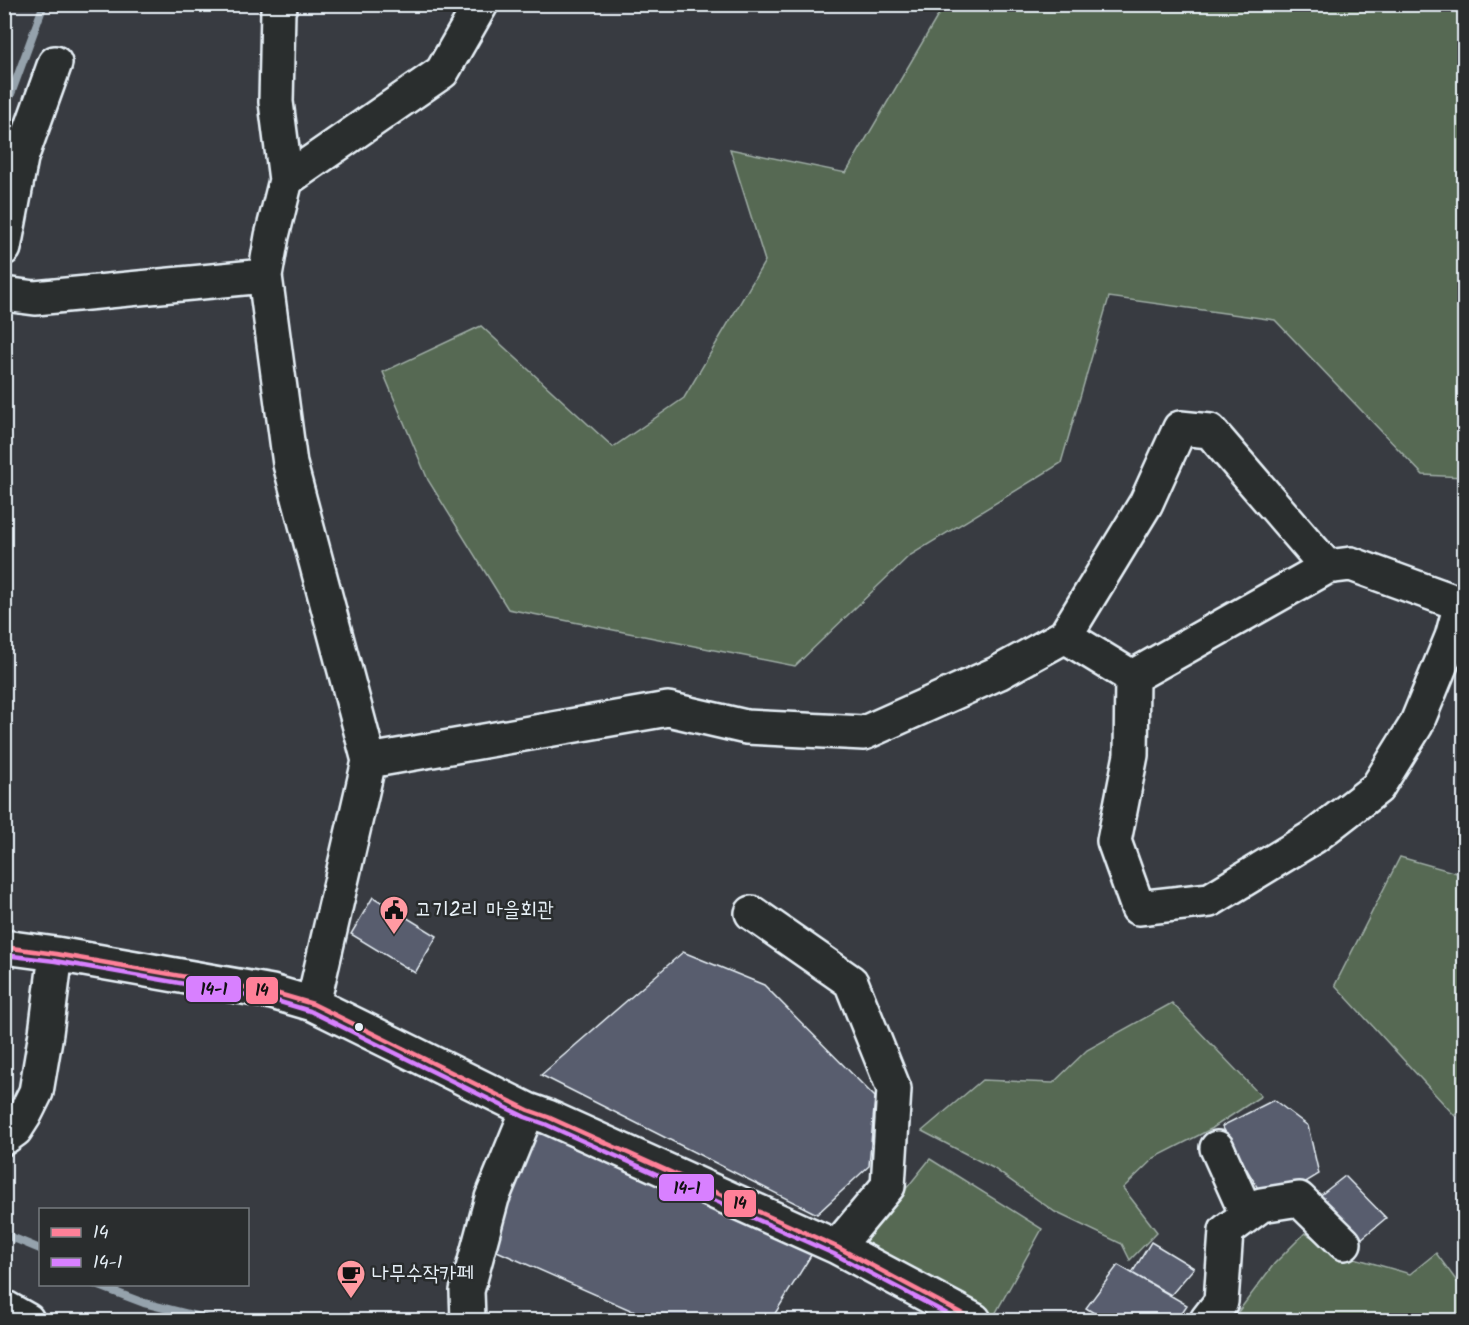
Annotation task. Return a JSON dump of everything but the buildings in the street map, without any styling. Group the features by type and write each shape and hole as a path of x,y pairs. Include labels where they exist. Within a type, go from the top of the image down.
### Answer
{"street":[{"path":"281,4 276,102 286,180 265,276 290,464 369,761 313,1004"},
{"path":"286,180 442,72 481,4"},
{"path":"4,248 21,158 55,63"},
{"path":"4,294 35,298 265,276"},
{"path":"369,761 668,709 746,727 864,733 998,673 1065,636 1146,503 1180,428 1210,432 1327,567"},
{"path":"1351,564 1463,604 1416,724 1377,788 1315,836 1210,900 1138,908 1114,841 1131,754 1132,677 1327,567 1351,564"},
{"path":"1065,636 1132,677"},
{"path":"752,913 851,982 894,1089 888,1186 837,1246"},
{"path":"4,947 272,992 313,1004 528,1110 837,1246 974,1320"},
{"path":"4,1138 15,1131 36,1092 56,954"},
{"path":"468,1320 467,1291 492,1198 528,1110"},
{"path":"1217,1148 1247,1215"},
{"path":"1207,1320 1221,1302 1226,1231 1261,1205 1299,1199 1344,1243"},
{"path":"4,1307 27,1320"}],"green space":[{"path":"941,5 1464,5 1464,477 1423,475 1275,320 1109,297 1061,463 909,556 795,666 508,609 428,480 383,372 481,326 613,447 684,398 765,261 730,149 846,173 943,7"},
{"path":"1400,857 1464,875 1464,1102 1455,1116 1335,985"},
{"path":"1172,1003 1261,1096 1211,1129 1154,1158 1123,1188 1157,1232 1130,1260 1122,1244 1055,1212 993,1168 922,1131 982,1080 1053,1083 1087,1050"},
{"path":"930,1159 1042,1229 994,1316 856,1242 893,1205"},
{"path":"1305,1233 1344,1255 1410,1274 1436,1253 1464,1291 1464,1320 1232,1320 1274,1264"}],"waterway":[{"path":"4,113 44,4"},
{"path":"4,1234 39,1249"},
{"path":"99,1286 144,1303 212,1320"}],"transit line":[{"name":"14","path":"4,947 272,992 313,1004 528,1110 837,1247 974,1320"},
{"name":"14-1","path":"4,955 55,961 270,999 310,1011 525,1117 834,1254 959,1320"}],"place":[{"name":"고기2리 마을회관","path":"394,936"},
{"name":"나무수작카페","path":"351,1300"}]}
